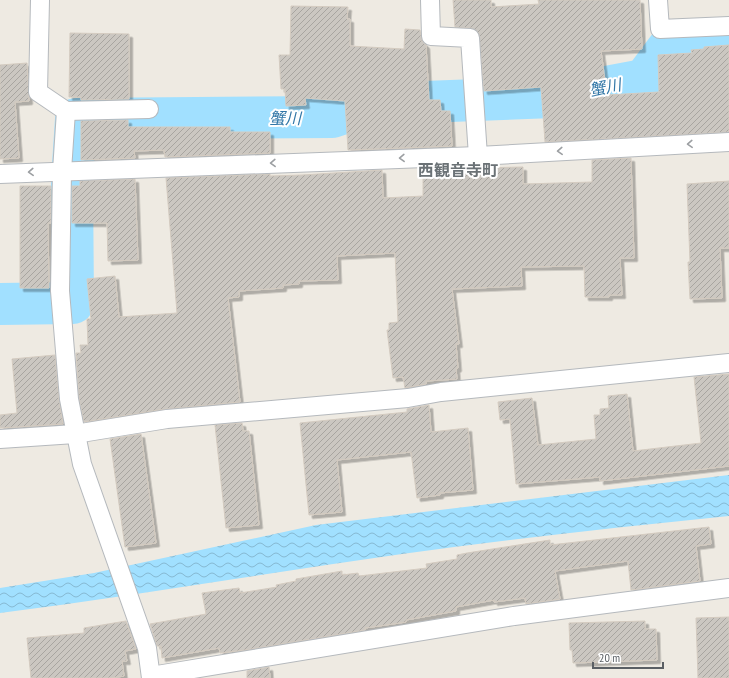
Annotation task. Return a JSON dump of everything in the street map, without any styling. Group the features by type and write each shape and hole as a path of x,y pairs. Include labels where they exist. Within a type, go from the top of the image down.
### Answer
{"street":[{"path":"40,0 38,92 66,111 149,109"},
{"path":"430,0 431,36 470,38 478,156"},
{"path":"658,0 660,29 729,26"},
{"path":"66,111 62,170 60,290 69,399 82,464 147,648 151,677 514,616 729,588"},
{"path":"0,174 62,170 478,156 729,142"},
{"path":"0,439 75,434 167,419 408,398 441,392 729,363"}],"water":[{"path":"729,475 729,516 566,534 352,561 0,613 0,588 94,573 316,525"}],"building":[{"path":"453,0 491,0 491,7 539,4 538,0 640,0 642,49 601,51 607,95 659,92 658,55 692,53 691,50 704,49 704,47 729,45 729,132 545,142 541,87 484,91 479,33 471,28 455,27"},
{"path":"291,6 348,7 347,19 350,19 350,46 404,49 405,29 420,30 422,41 426,45 429,100 440,100 441,111 450,111 452,146 348,150 345,101 305,98 306,105 286,106 285,89 281,89 279,55 290,55"},
{"path":"70,33 129,34 129,99 81,100 81,97 69,97"},
{"path":"27,63 29,101 15,102 19,158 0,159 0,65"},
{"path":"128,120 128,127 230,127 230,132 270,132 270,153 165,157 164,150 134,151 135,158 81,160 81,121"},
{"path":"631,158 634,258 620,258 622,295 609,295 609,297 585,297 584,266 521,267 522,286 452,289 459,344 456,344 458,368 456,369 457,379 426,381 426,384 405,388 403,377 393,378 387,330 389,330 389,323 398,322 395,253 337,256 338,280 299,281 299,284 283,285 283,288 239,291 239,297 228,298 240,402 165,409 84,422 79,398 76,353 81,353 80,345 88,345 87,319 91,319 87,279 115,276 119,317 177,313 166,178 270,174 270,176 302,175 382,170 383,198 423,196 423,169 523,167 523,184 592,182 592,160"},
{"path":"135,179 138,260 108,261 107,223 72,223 72,186 80,186 80,181"},
{"path":"729,181 729,248 720,248 722,298 690,299 687,184"},
{"path":"20,186 51,186 51,223 48,223 49,288 20,288"},
{"path":"55,355 59,400 63,424 0,428 0,415 17,413 12,359"},
{"path":"729,374 729,466 600,481 600,477 516,484 510,419 500,420 498,402 532,398 538,445 596,439 594,415 600,415 600,409 609,408 608,396 627,394 633,451 701,443 694,377"},
{"path":"429,405 431,432 468,428 473,490 440,493 440,495 417,498 411,452 337,460 342,512 309,515 300,423 407,412 407,409"},
{"path":"242,423 243,431 249,431 259,525 226,528 215,425"},
{"path":"141,434 156,543 125,547 110,439"},
{"path":"709,527 711,544 696,546 700,581 631,590 628,561 555,571 560,599 526,604 525,598 494,602 494,600 456,607 456,611 406,620 406,622 365,628 365,630 245,650 220,653 219,648 162,658 161,646 157,646 150,624 206,614 202,593 239,588 240,593 277,587 276,585 296,581 296,579 342,571 342,575 358,573 359,576 427,568 426,564 457,559 457,555 550,540 550,545"},
{"path":"729,617 729,678 698,678 696,618"},
{"path":"126,621 136,649 125,651 127,661 122,661 124,676 111,678 31,678 27,638 84,633 84,628"},
{"path":"645,621 645,629 656,629 657,660 573,663 572,650 570,650 569,623"},
{"path":"269,667 270,678 247,678 247,671"}],"waterway":[{"name":"蟹川","path":"0,304 73,303 72,180 76,119 332,117 371,104 553,97 644,80 671,44 729,41"}],"district":[{"name":"西観音寺町","path":"458,170"}]}
